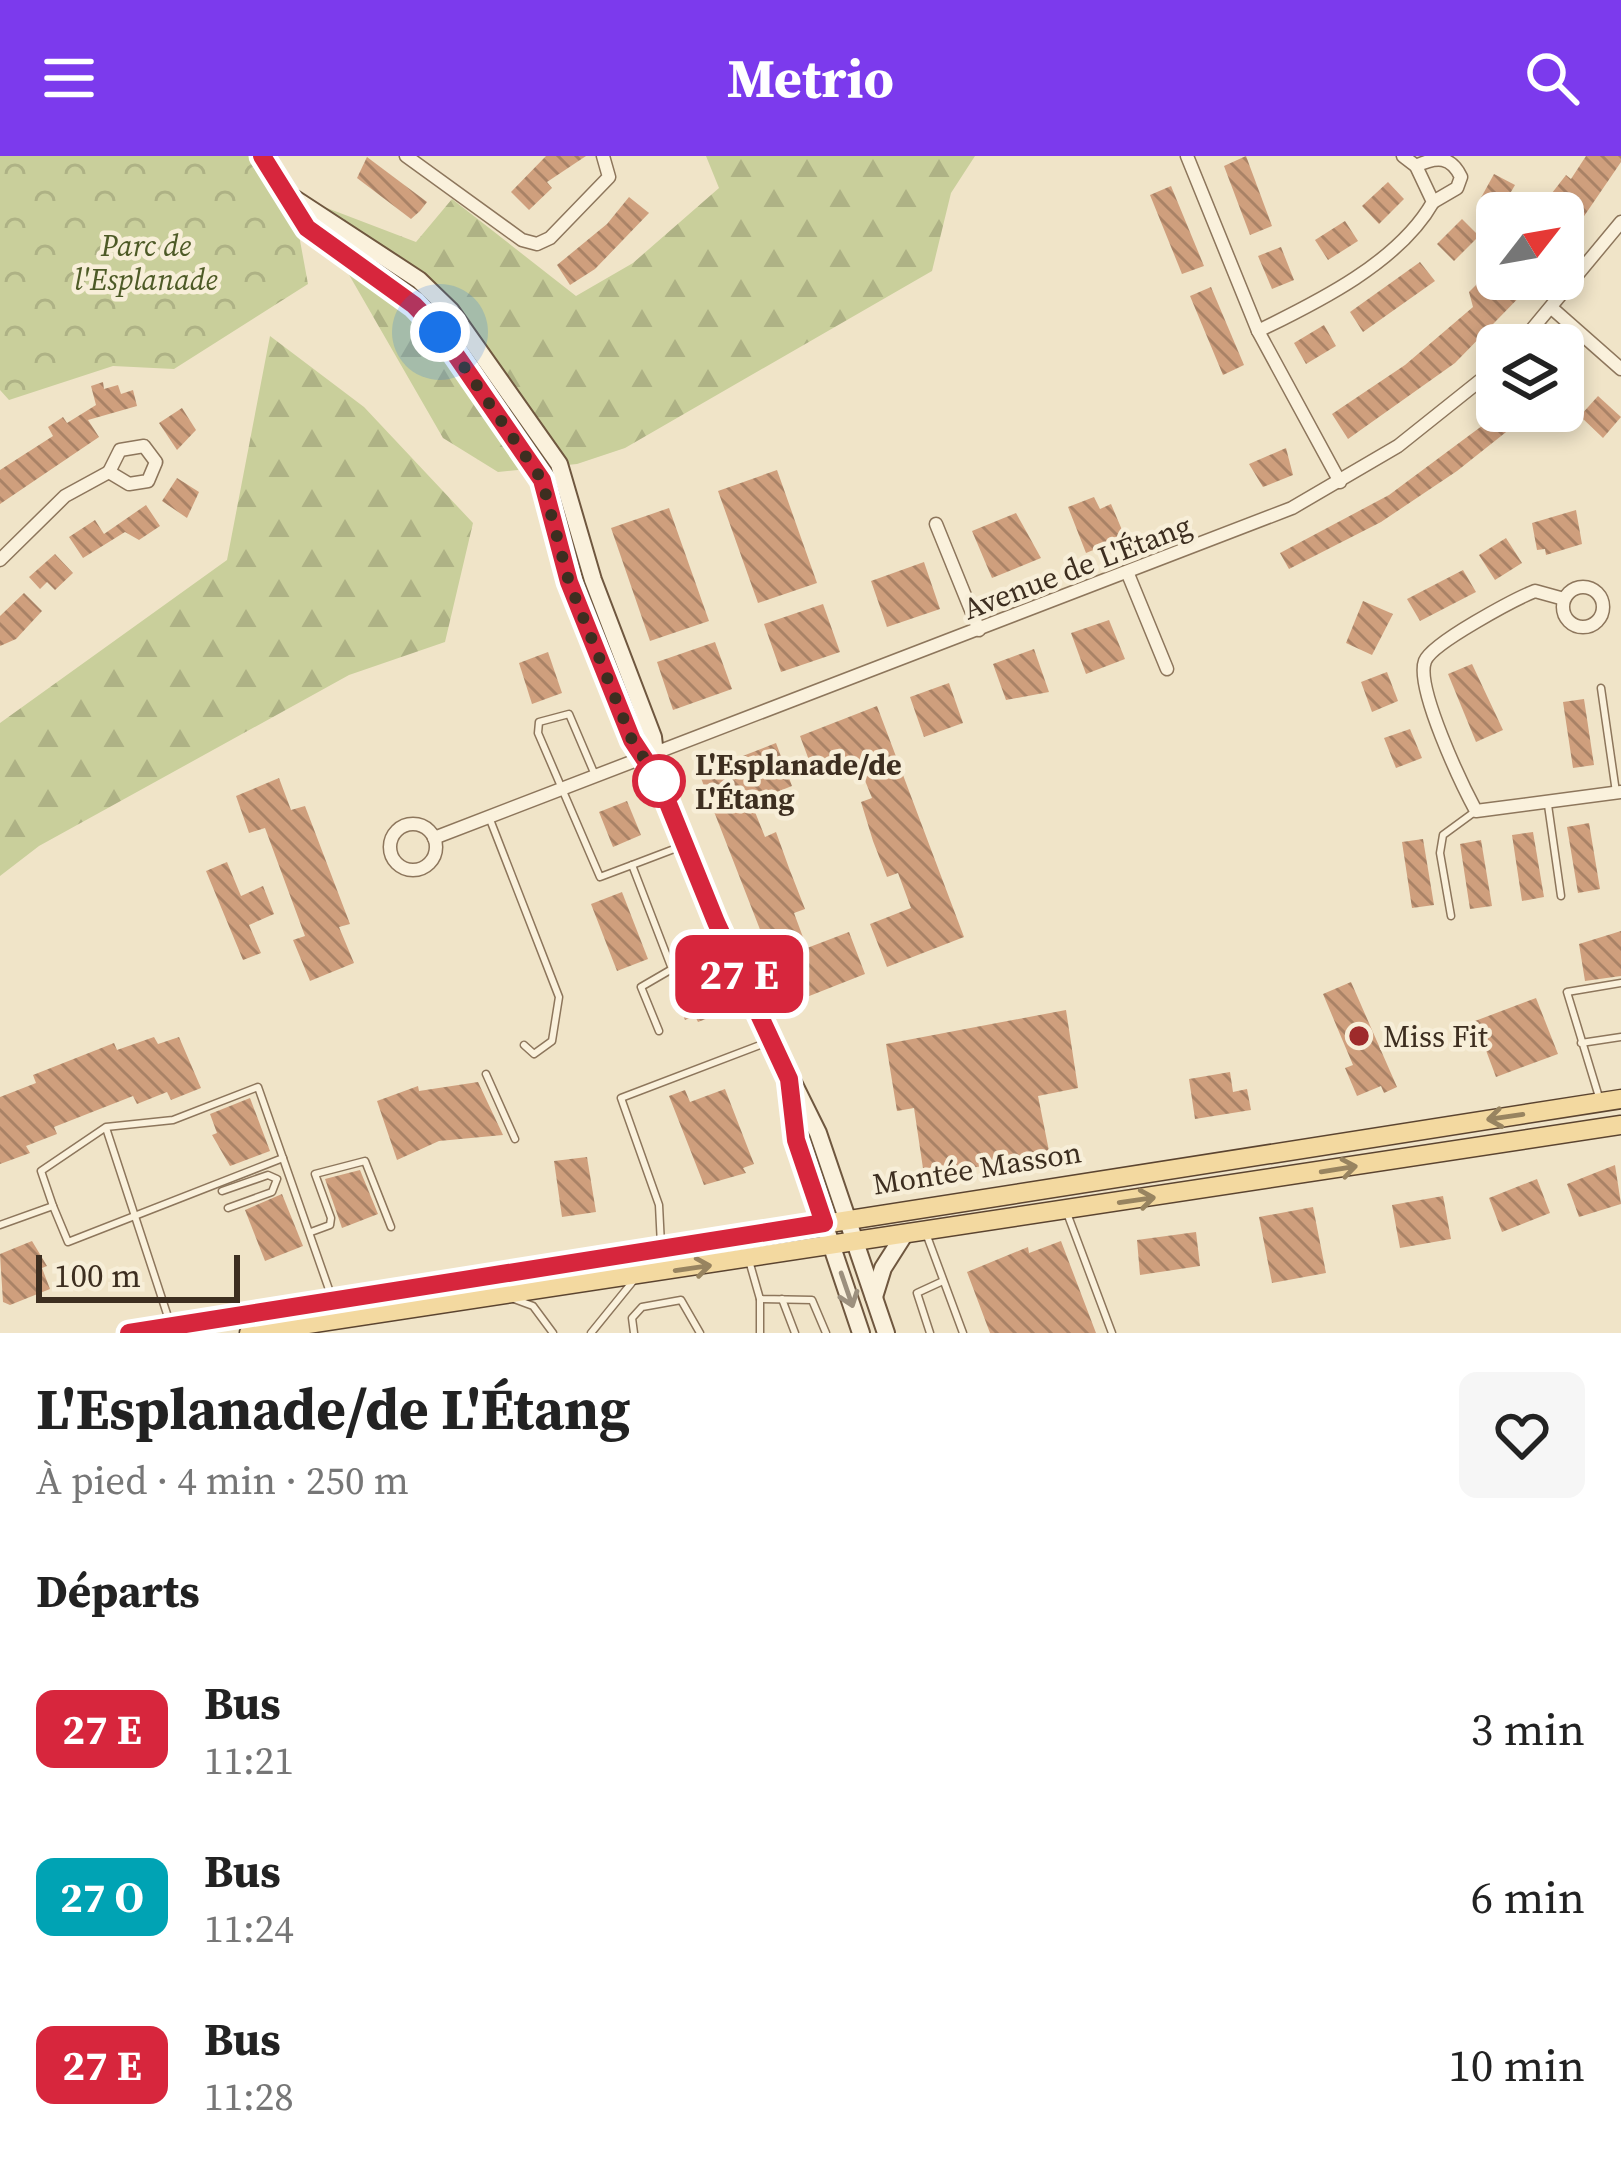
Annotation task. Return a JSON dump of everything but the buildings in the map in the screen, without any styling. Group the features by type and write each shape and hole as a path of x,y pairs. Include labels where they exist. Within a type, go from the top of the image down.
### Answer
{"main road":[{"name":"Montée Masson","path":"129,1333 1611,1101"},
{"name":"Montée Masson","path":"249,1333 337,1327 1621,1125"}],"street":[{"path":"262,156 292,197 307,228 414,305 440,332 542,480 569,582 632,740 650,757 727,947 818,1133 886,1333"},
{"path":"406,156 522,240 537,244 609,177 603,156"},
{"path":"1187,156 1258,331 1340,482"},
{"path":"1403,156 1416,166 1433,202"},
{"path":"1258,331 1390,251 1433,202 1457,188 1461,177 1456,165 1434,157 1416,166"},
{"path":"1540,324 1621,222"},
{"path":"1554,310 1621,369"},
{"name":"Avenue de L'Étang","path":"434,838 1256,523 1340,482 1398,446 1476,384"},
{"path":"0,560 65,496 109,472"},
{"path":"936,524 979,630"},
{"path":"1128,574 1167,670"},
{"path":"1564,599 1535,591 1526,594 1433,649 1425,661 1431,705 1476,811 1618,792"},
{"path":"789,1079 796,1140 861,1333"},
{"path":"874,1298 883,1268 904,1235"}],"lane":[{"path":"1601,688 1618,792"},
{"path":"596,778 572,718 559,714 537,724 600,877 684,846"},
{"path":"1548,802 1561,896"},
{"path":"1450,916 1440,853 1443,835 1476,811"},
{"path":"489,817 559,997 552,1041 534,1054 524,1045"},
{"path":"632,865 672,969"},
{"path":"658,1031 641,987 727,947"},
{"path":"1611,1101 1581,1043 1567,992 1621,983"},
{"path":"1581,1043 1621,1036"},
{"path":"662,1248 659,1205 621,1098 771,1041"},
{"path":"486,1075 515,1139"},
{"path":"283,1158 68,1242 41,1171 106,1127 173,1120 258,1088 311,1232 337,1327"},
{"path":"106,1127 170,1324"},
{"path":"311,1232 329,1225 331,1217 315,1174 354,1160 365,1161 391,1227"},
{"path":"222,1191 268,1174 277,1180 276,1189 228,1208"},
{"path":"0,1225 53,1206"},
{"path":"1066,1210 1112,1333"},
{"path":"927,1232 963,1333"},
{"path":"749,1260 764,1311 760,1333"},
{"path":"591,1333 638,1277"},
{"path":"930,1333 916,1293 943,1281"},
{"path":"499,1298 530,1304 554,1333"},
{"path":"760,1299 815,1302 826,1333"},
{"path":"782,1299 795,1333"},
{"path":"634,1333 632,1318 642,1307 681,1300 700,1333"}],"green space":[{"name":"Parc de l'Esplanade","path":"0,156 256,156 292,197 308,284 174,369 113,366 9,400 0,390"},
{"path":"706,156 975,156 951,193 932,271 625,448 577,464 498,472 443,438 306,200 416,242 452,199 576,296 633,263 719,188"},
{"path":"270,336 364,407 473,523 445,642 349,675 39,846 0,876 0,723 227,560"}],"bus line":[{"path":"129,1333 824,1223 796,1140 789,1079 716,922 659,781 632,740 569,582 542,480 440,332 414,305 307,228 292,197 262,156"}],"place":[{"name":"L'Esplanade/de L'Étang","path":"659,781"},
{"name":"Miss Fit","path":"1359,1036"}],"route":[{"path":"440,332 542,480 569,582 632,740 659,781"}]}
